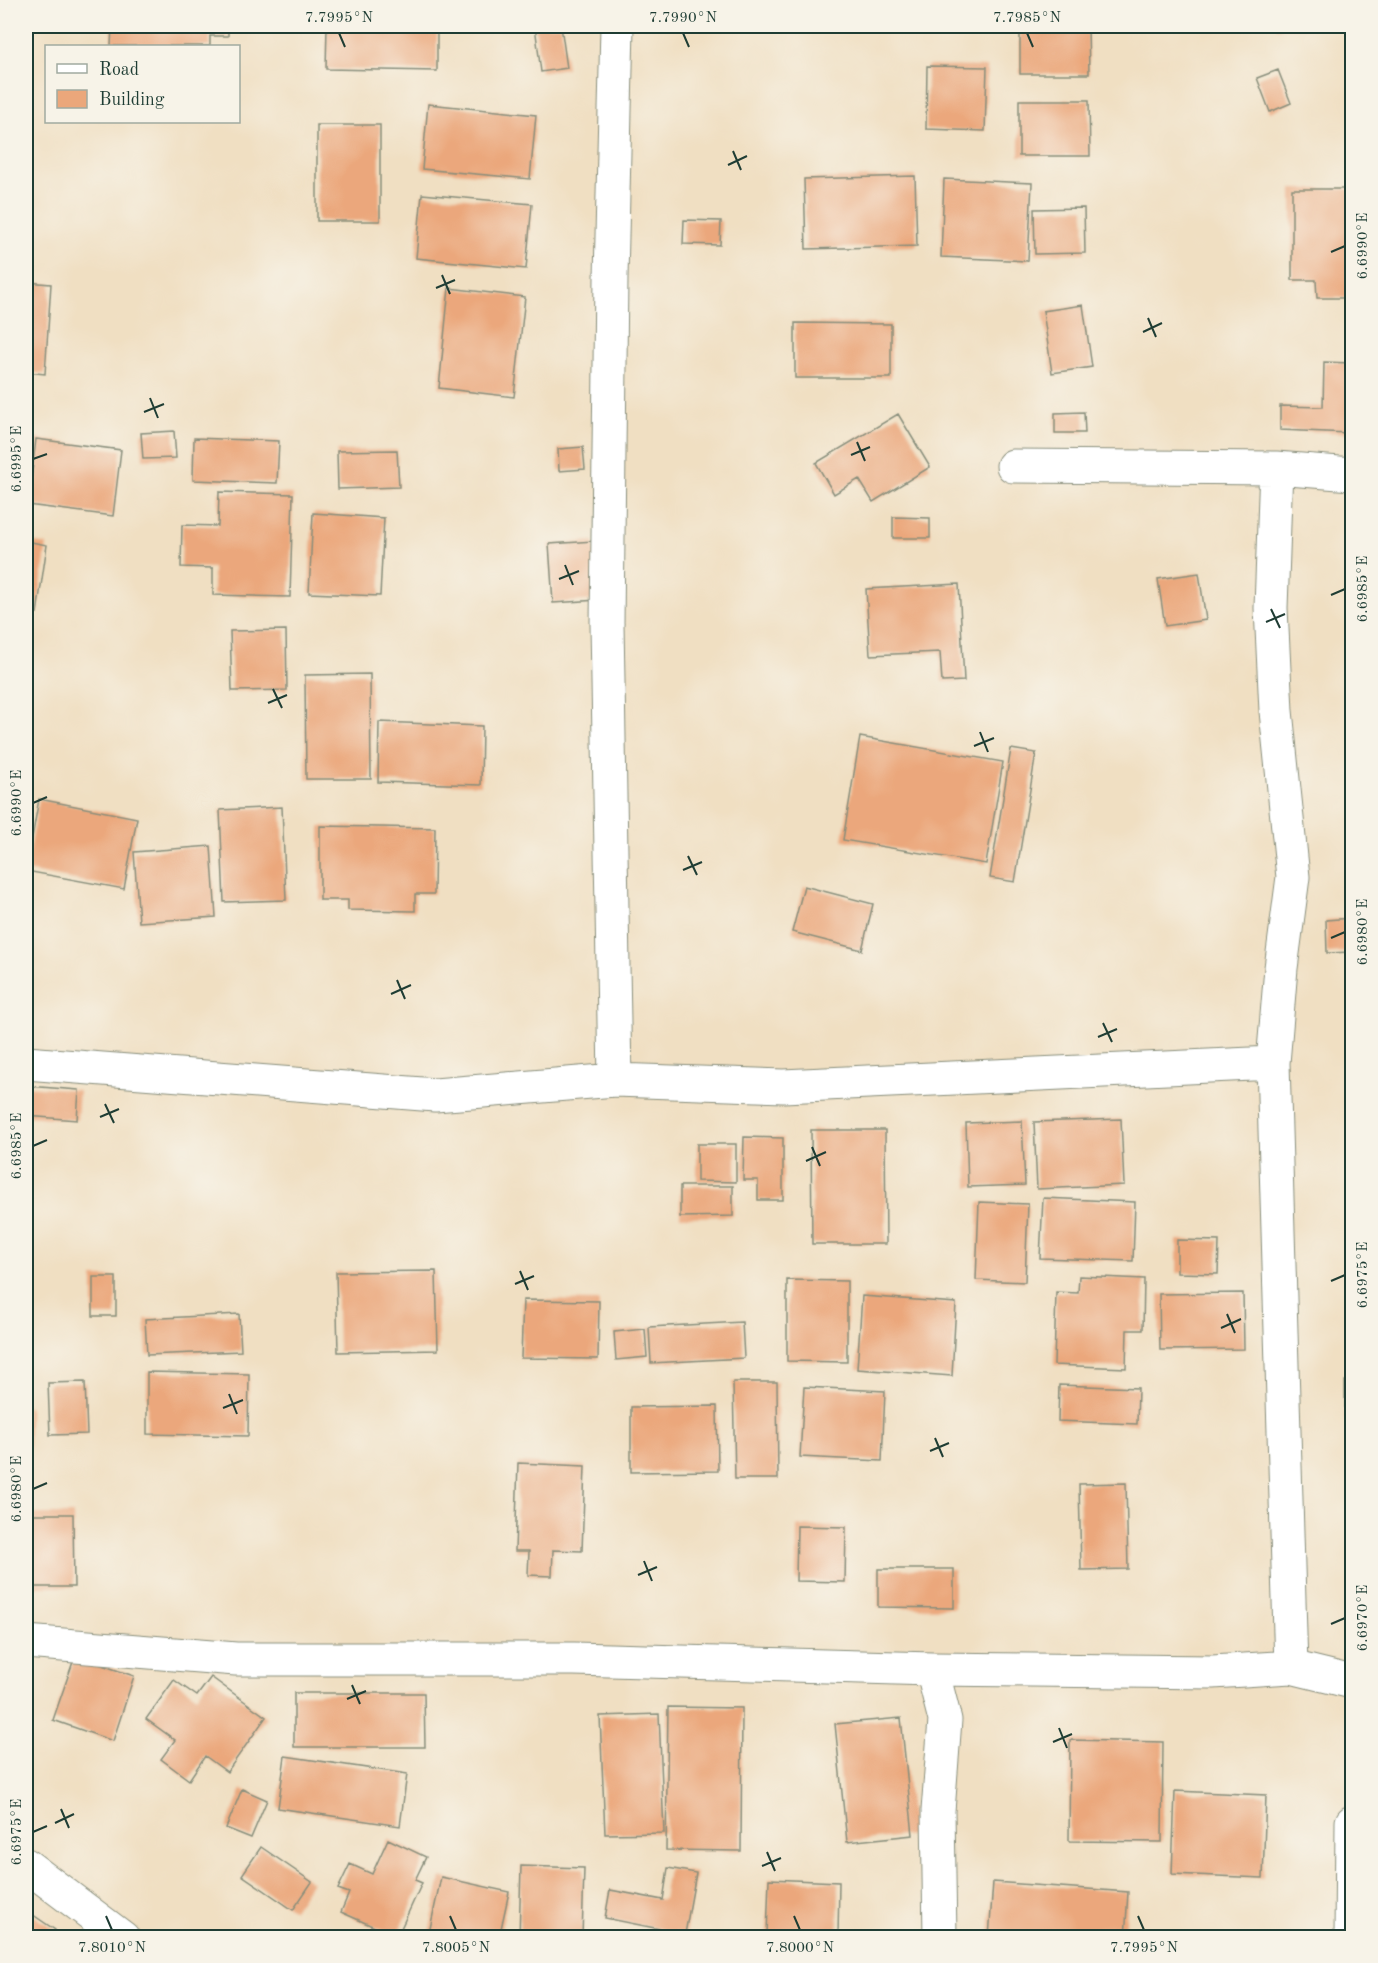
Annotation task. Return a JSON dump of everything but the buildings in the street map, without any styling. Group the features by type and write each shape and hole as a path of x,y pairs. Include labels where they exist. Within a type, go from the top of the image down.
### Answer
{"street":[{"path":"615,1080 607,624 611,267 617,26"},
{"path":"1013,466 1276,468 1353,474"},
{"path":"1276,468 1270,608 1276,711 1293,877 1281,968 1273,1063 1291,1667"},
{"path":"26,1063 435,1095 615,1080 783,1086 1273,1063"},
{"path":"26,1641 236,1659 574,1659 932,1670 1213,1672 1291,1667 1353,1682"},
{"path":"932,1670 945,1719 938,1811 940,1938"},
{"path":"1351,1938 1353,1822"},
{"path":"26,1865 123,1938"}]}
